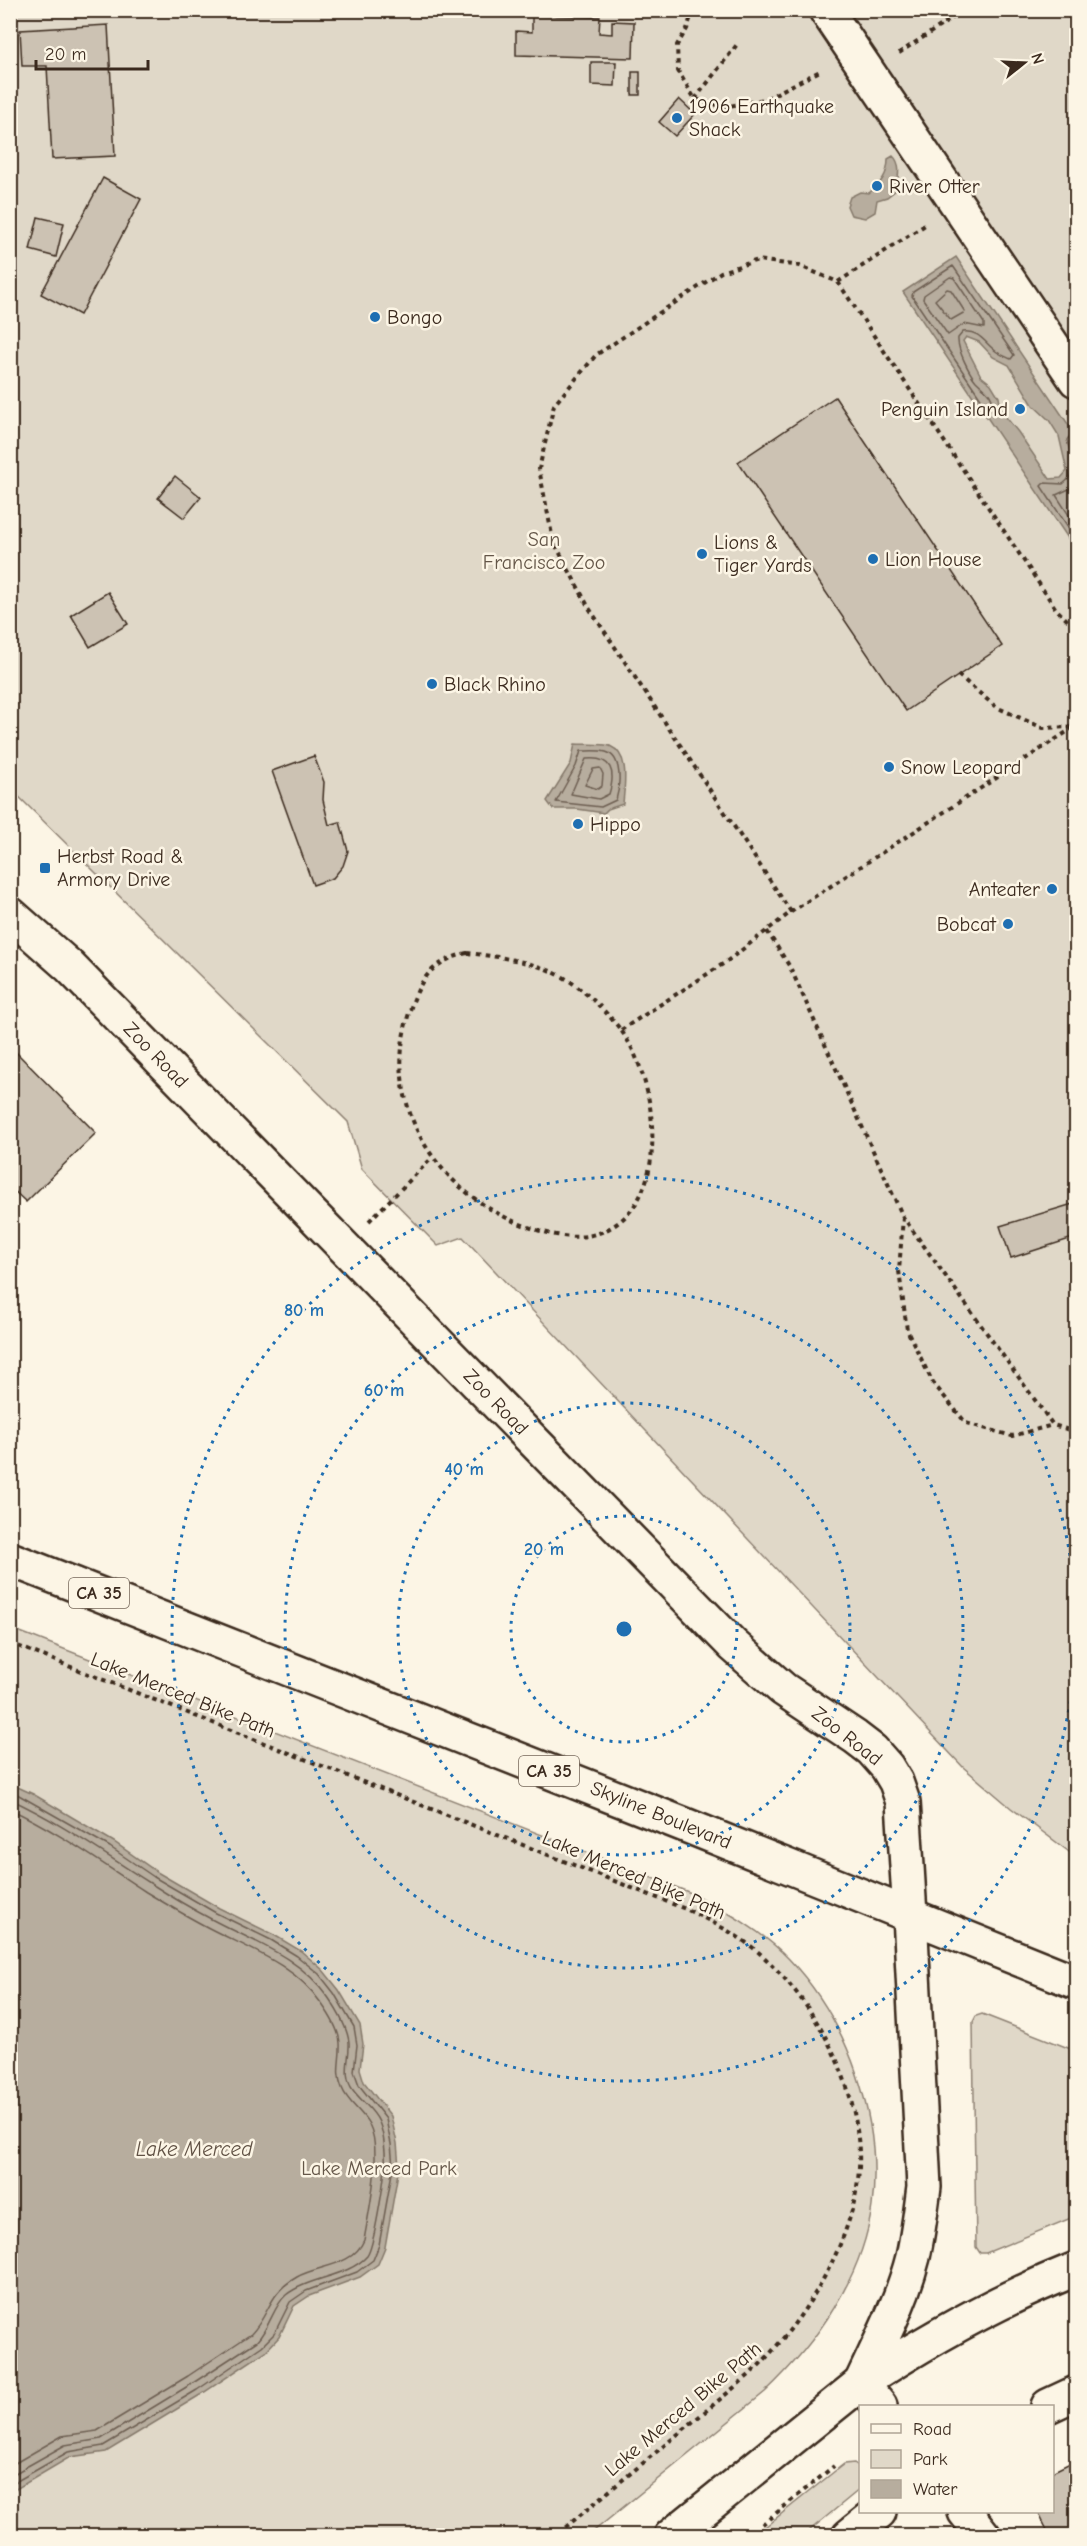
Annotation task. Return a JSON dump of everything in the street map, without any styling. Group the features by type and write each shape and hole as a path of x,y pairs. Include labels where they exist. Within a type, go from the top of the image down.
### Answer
{"main road":[{"path":"826,10 1077,380"},
{"name":"Zoo Road","path":"10,914 69,966 741,1652 783,1689 872,1750 896,1782 903,1802 923,2148 923,2197 912,2259 897,2302 871,2395"},
{"name":"Skyline Boulevard","path":"10,1559 1077,1982"},
{"path":"671,2535 871,2395 956,2324 1004,2300 1077,2269"},
{"path":"1050,2405 1077,2393"},
{"path":"849,2535 876,2513"},
{"path":"967,2513 984,2535"}],"path":[{"path":"693,10 687,29 677,45 678,71 695,99 724,107 765,99 861,63 965,10"},
{"path":"695,99 739,42"},
{"path":"838,282 956,204"},
{"path":"792,912 589,608 553,540 539,469 554,405 596,355 721,272 758,260 800,266 838,282 1056,609 1077,628"},
{"path":"958,675 996,707 1024,720 1043,728 1075,726"},
{"path":"621,1030 726,962 792,912 1075,726"},
{"path":"767,931 790,967 903,1216 1053,1425"},
{"path":"467,953 501,957 538,967 569,981 596,1003 621,1030 639,1065 649,1098 652,1134 650,1162 644,1188 630,1214 608,1230 582,1238 549,1234 518,1224 485,1208 456,1185 432,1158 416,1130 405,1098 401,1063 404,1027 415,993 431,969 447,958 467,953"},
{"path":"344,1247 432,1158"},
{"path":"903,1216 899,1270 907,1330 933,1383 966,1423 1012,1436 1053,1425 1077,1432"},
{"name":"Lake Merced Bike Path","path":"10,1643 666,1901 716,1923 767,1960 791,1985 828,2041 850,2103 857,2138 859,2168 854,2200 844,2232 812,2298 773,2353 555,2535"},
{"path":"748,2535 834,2466"}],"green space":[{"name":"San Francisco Zoo","path":"10,11 1076,11 1076,1857 1011,1808 963,1767 463,1237 438,1246 362,1169 348,1122 11,789"},
{"name":"Lake Merced Park","path":"10,1628 691,1893 743,1922 767,1939 789,1959 810,1984 828,2012 857,2074 872,2140 874,2173 872,2206 859,2258 848,2283 819,2331 802,2353 765,2392 589,2535 11,2535"},
{"path":"982,2014 1076,2051 1076,2216 986,2253 980,2253 976,2247 973,2022 976,2016"},
{"path":"854,2463 859,2466 859,2490 804,2535 755,2535 844,2464"}],"water":[{"name":"River Otter","path":"893,156 898,163 896,190 887,197 877,200 875,212 865,218 851,215 847,206 850,197 860,192 869,193 880,182 885,174 888,159"},
{"path":"956,257 1076,436 1076,550 903,292","holes":["966,337 979,342 993,357 1009,365 1033,405 1049,420 1059,436 1067,471 1061,478 1050,479 1001,411 999,397 991,384 981,376 963,341"]},
{"path":"575,744 606,745 617,750 625,772 623,804 608,809 604,813 577,809 553,809 547,801 571,763"},
{"name":"Lake Merced","path":"11,1784 33,1794 114,1842 157,1872 219,1908 301,1951 323,1970 339,1990 360,2025 363,2044 360,2069 364,2082 391,2116 399,2167 385,2247 378,2264 360,2277 309,2296 294,2306 279,2337 266,2351 200,2395 106,2452 70,2457 11,2492"}],"building":[{"path":"532,15 600,17 599,33 612,34 612,21 634,22 633,58 516,55 516,31 532,32"},
{"path":"108,25 115,156 52,159 47,66 22,66 20,30"},
{"path":"591,62 616,62 615,86 591,85"},
{"path":"632,72 640,72 640,95 632,95"},
{"name":"1906 Earthquake Shack","path":"679,99 695,114 675,136 659,122"},
{"path":"103,178 141,199 80,315 41,294"},
{"path":"38,217 64,223 56,257 30,250"},
{"name":"Lion House","path":"835,397 1002,646 906,711 738,462"},
{"path":"175,476 201,497 184,518 158,498"},
{"path":"108,592 128,624 90,647 71,615"},
{"path":"314,756 324,782 323,800 329,825 340,822 348,851 343,866 333,878 313,885 272,771"},
{"path":"10,1046 96,1133 26,1202 10,1187"},
{"path":"1076,1203 1076,1237 1011,1258 1000,1226"},
{"path":"1072,2462 1076,2470 1076,2536 1050,2536 1038,2513 1054,2513 1054,2471"}],"place":[{"name":"1906 Earthquake Shack","path":"677,118"},
{"name":"River Otter","path":"877,186"},
{"name":"Bongo","path":"375,317"},
{"name":"Penguin Island","path":"1020,409"},
{"name":"Lions & Tiger Yards","path":"702,554"},
{"name":"Lion House","path":"873,559"},
{"name":"Black Rhino","path":"432,684"},
{"name":"Snow Leopard","path":"889,767"},
{"name":"Hippo","path":"578,824"},
{"name":"Herbst Road & Armory Drive","path":"45,868"},
{"name":"Anteater","path":"1052,889"},
{"name":"Bobcat","path":"1008,924"}]}
